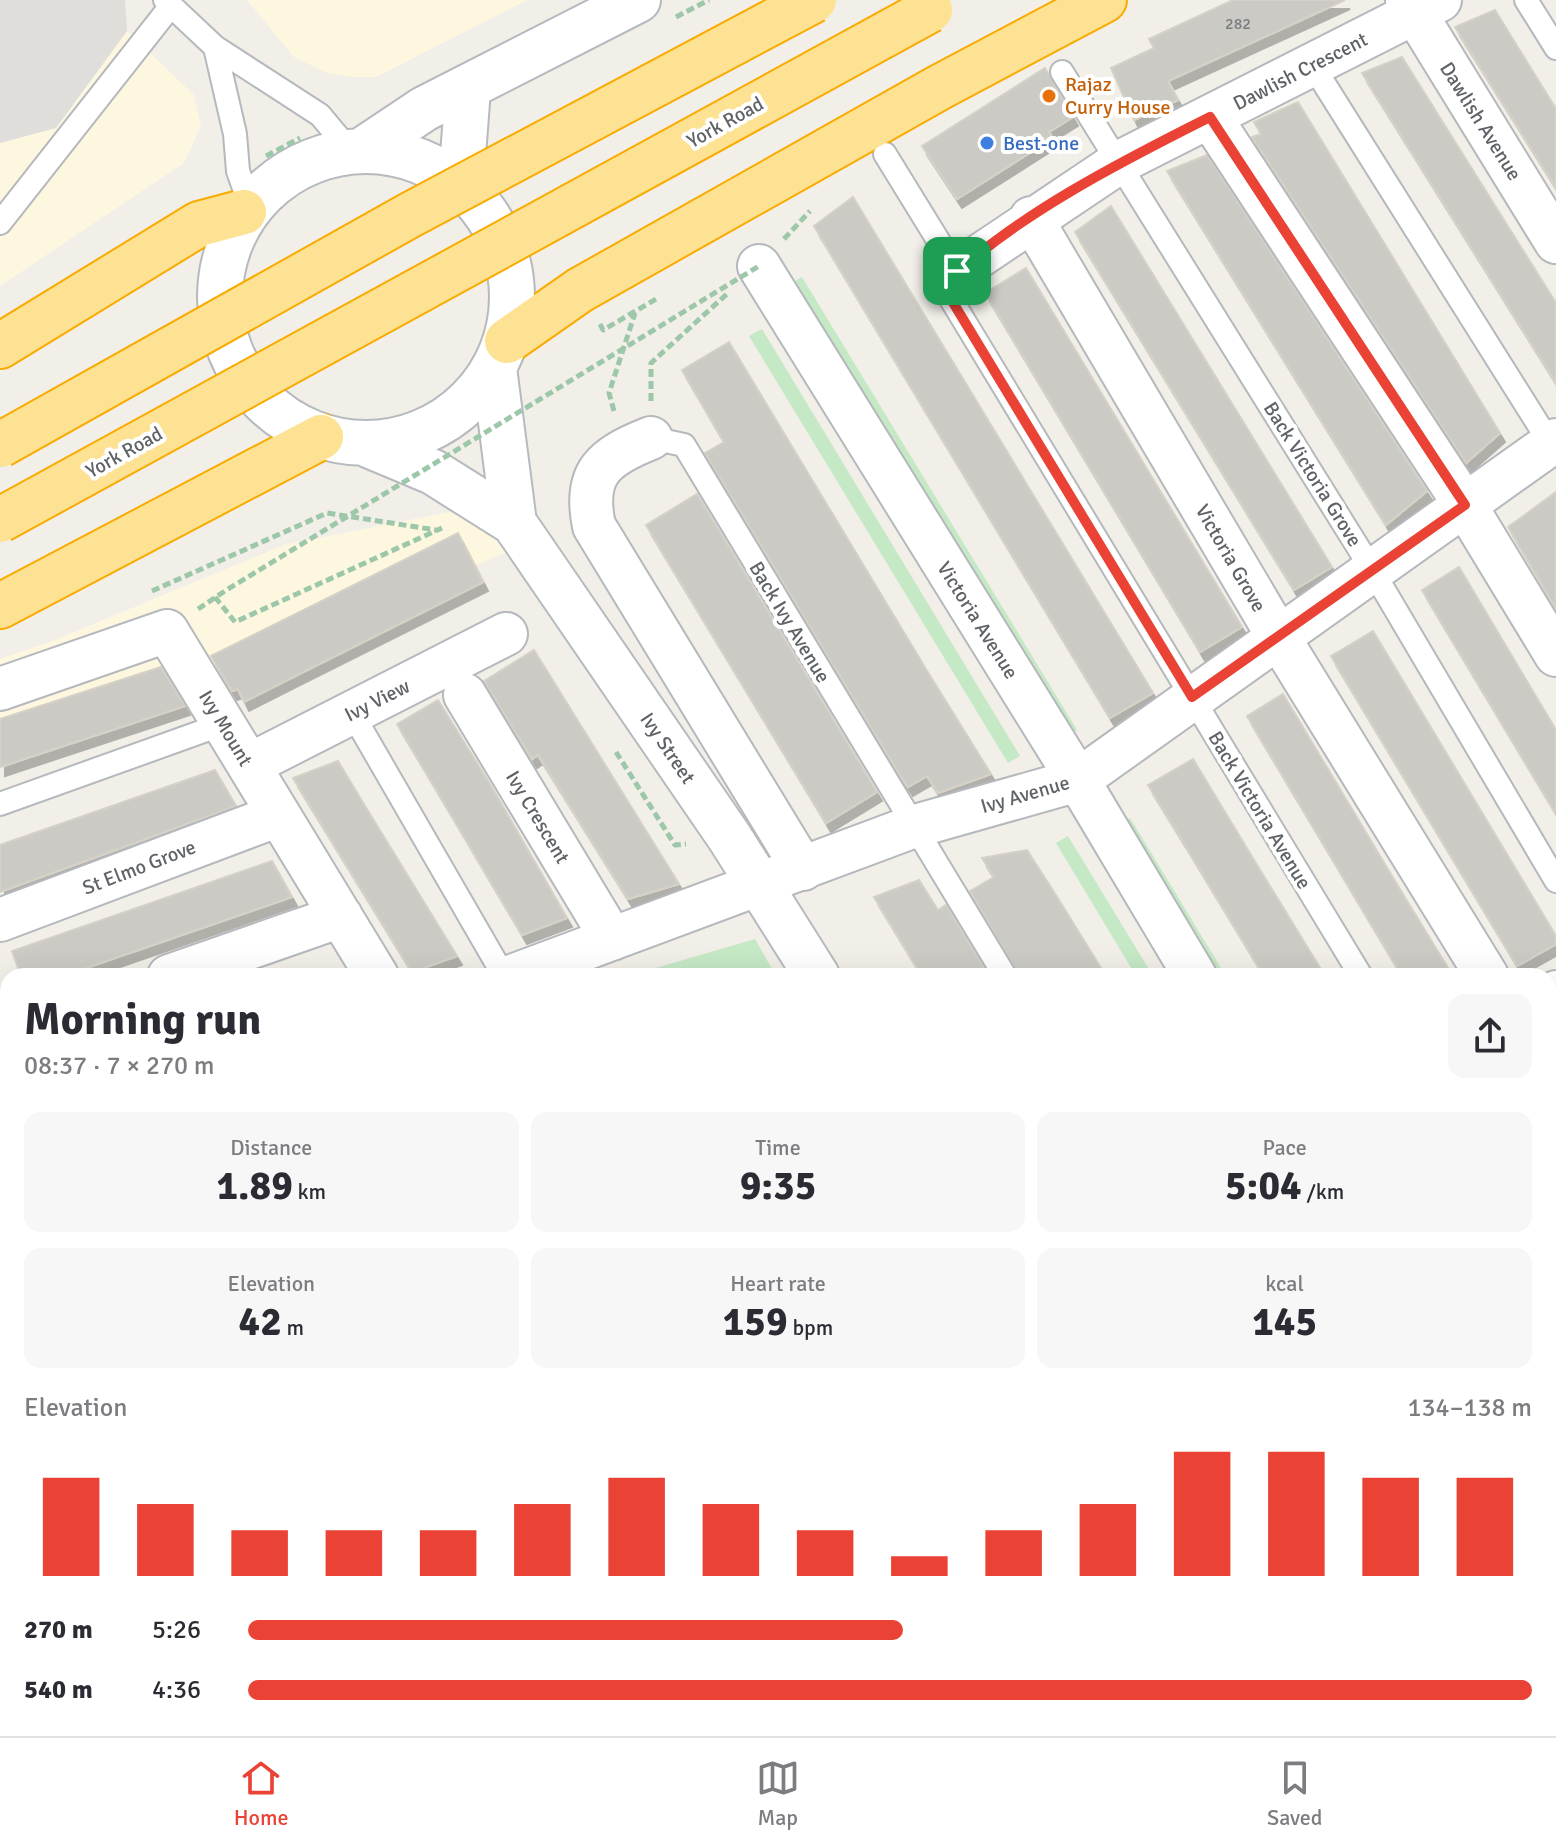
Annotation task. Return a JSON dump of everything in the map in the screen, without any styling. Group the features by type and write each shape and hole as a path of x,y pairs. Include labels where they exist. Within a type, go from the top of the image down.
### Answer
{"highway":[{"path":"0,445 410,215 814,0"},
{"path":"500,355 580,290 940,87 1104,0"},
{"name":"York Road","path":"0,520 939,5"},
{"path":"0,346 244,196"},
{"path":"0,606 321,437"}],"street":[{"path":"347,142 429,165 457,181 488,214 507,255 514,301 500,355 486,383 453,416 412,437 366,444 321,437 285,420 258,396 237,366 223,331 220,294 225,258 244,196 347,142 468,89 638,0"},
{"name":"Dawlish Crescent","path":"957,271 1031,218 1118,163 1313,66 1420,4"},
{"name":"Dawlish Avenue","path":"1420,4 1556,242"},
{"path":"457,181 463,155 468,89"},
{"path":"1210,117 1465,505 1556,655"},
{"name":"Victoria Grove","path":"1031,218 1279,638 1482,968"},
{"name":"Victoria Avenue","path":"759,266 1078,780 1190,968"},
{"name":"Ivy Street","path":"500,355 514,523"},
{"path":"651,438 623,449 598,471 588,497 594,526 803,869"},
{"name":"Ivy Street","path":"366,444 433,472 514,523 760,885 812,968"},
{"name":"Ivy Avenue","path":"534,968 912,827 1078,780 1279,638 1371,568 1554,445"},
{"name":"Ivy Mount","path":"0,689 167,631 372,968"},
{"name":"Ivy View","path":"249,765 506,634"},
{"name":"Ivy Crescent","path":"465,695 612,939"},
{"name":"St Elmo Grove","path":"0,920 279,815"},
{"path":"192,968 341,916"}],"lane":[{"path":"1526,0 1556,48"},
{"path":"0,223 168,4 215,47 306,103 347,142"},
{"path":"215,47 235,134 244,196"},
{"path":"1313,66 1554,445"},
{"name":"Back Victoria Grove","path":"1062,72 1371,568 1556,881"},
{"path":"885,154 957,271"},
{"name":"Back Victoria Avenue","path":"957,271 943,286 1356,968"},
{"name":"Back Ivy Avenue","path":"651,438 684,445 912,827 1000,968"},
{"path":"352,713 499,968"},
{"path":"0,804 223,724"}],"path":[{"path":"244,196 347,142"},
{"path":"228,589 759,266"},
{"path":"609,393 636,312 626,318"},
{"path":"149,592 327,513 437,530"}],"shaded area":[{"path":"0,0 125,0 127,31 56,128 0,143"},
{"path":"247,0 527,0 376,77 351,77 325,72 294,57"},
{"path":"127,31 194,95 201,126 184,163 0,286 0,143 56,128"},
{"path":"460,510 513,550 129,702 0,745 0,659 55,640 284,545"}],"green space":[{"path":"802,277 1077,730 1064,738 790,284"},
{"path":"762,329 1020,756 1008,763 749,336"},
{"path":"1130,818 1221,968 1203,968 1118,826"},
{"path":"1068,836 1148,968 1131,968 1056,843"},
{"path":"755,939 771,968 656,968"}],"building":[{"path":"1233,0 1345,0 1168,81 1178,100 1134,120 1111,68 1154,48 1149,39"},
{"path":"1495,10 1556,109 1556,188 1455,27"},
{"path":"1402,57 1556,303 1556,383 1362,73"},
{"path":"1045,68 1073,117 1049,132 1053,138 957,199 922,146"},
{"path":"1298,102 1500,433 1466,463 1252,137 1261,134 1254,122"},
{"path":"1207,155 1427,491 1386,525 1167,171"},
{"path":"853,197 1153,693 1110,718 814,226"},
{"path":"1111,206 1332,567 1294,590 1075,232"},
{"path":"1026,268 1242,627 1200,652 985,293"},
{"path":"729,342 991,774 938,793 927,776 908,787 901,777 705,453 724,442 682,370"},
{"path":"1556,492 1556,609 1508,527"},
{"path":"697,494 877,792 826,823 646,525"},
{"path":"458,533 483,582 244,702 238,689 232,691 211,656"},
{"path":"1459,567 1556,730 1556,814 1422,590"},
{"path":"1373,631 1556,936 1556,944 1517,966 1331,656"},
{"path":"534,650 679,884 628,899 538,755 532,759 484,681"},
{"path":"161,667 185,706 0,767 0,719"},
{"path":"1283,694 1448,968 1397,968 1247,716"},
{"path":"438,700 567,918 522,935 397,724"},
{"path":"1193,759 1320,968 1259,968 1148,785"},
{"path":"338,761 457,956 423,968 410,968 293,778"},
{"path":"215,770 236,806 0,892 0,845"},
{"path":"1027,850 1101,968 1014,968 970,891 994,877 982,858"},
{"path":"272,861 292,897 86,968 18,968 12,951"},
{"path":"919,880 938,910 946,905 984,968 917,968 874,897"}],"place":[{"name":"Rajaz Curry House","path":"1049,96"},
{"name":"Best-one","path":"987,143"}],"route":[{"path":"1210,117 1465,505 1371,568 1279,638 1192,697 943,286 957,271 1031,218 1118,163 1210,117"}]}
